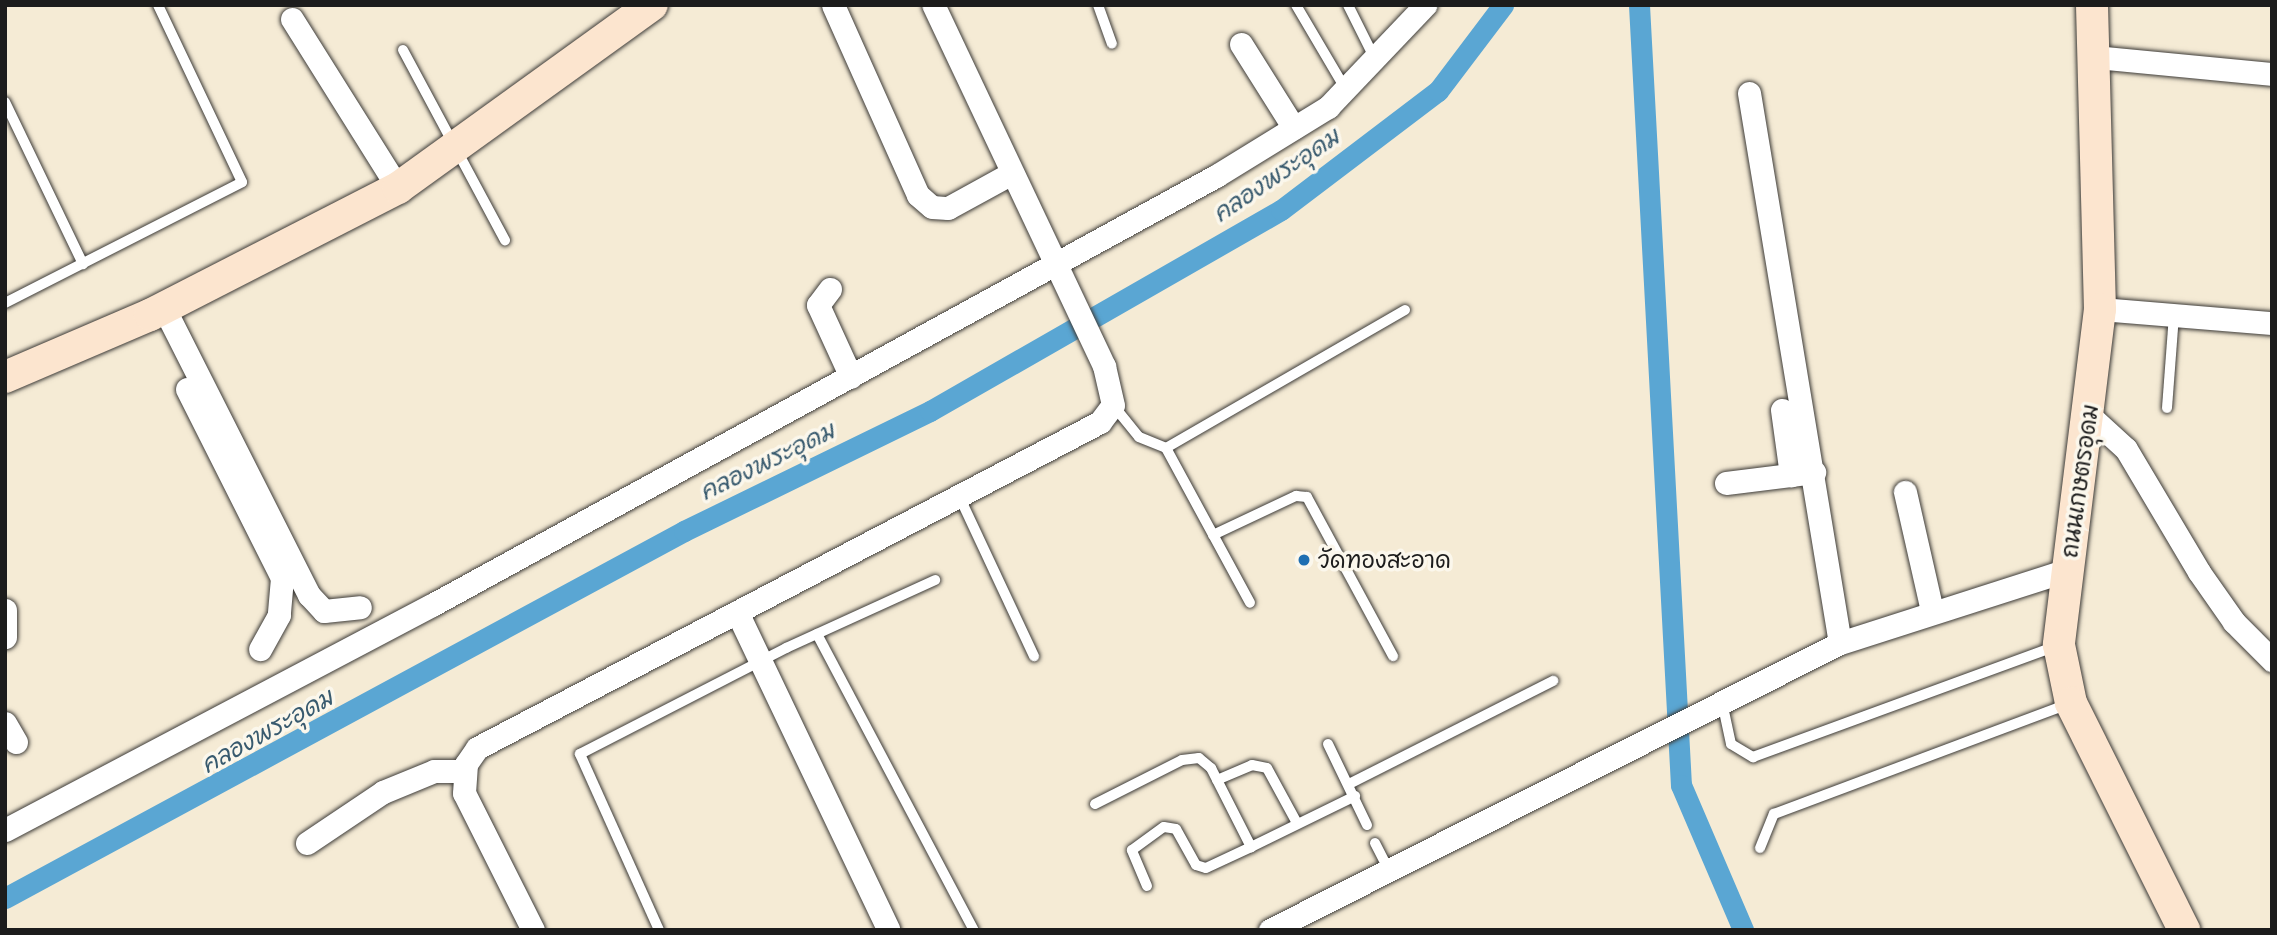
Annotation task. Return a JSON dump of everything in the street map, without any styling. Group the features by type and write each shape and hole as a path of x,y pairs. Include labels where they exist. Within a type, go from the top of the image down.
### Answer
{"street":[{"path":"5,377 157,311 398,188 652,5"},
{"path":"833,5 918,195 932,207 948,208 1012,173"},
{"path":"533,930 469,808 464,771 477,748 1100,422 1113,405 1104,366 933,5"},
{"path":"5,830 851,377 1061,277 1294,128 1346,90 1376,62 1425,5"},
{"name":"ถนนเกษตรอุดม","path":"2092,5 2100,309 2091,417 2067,570 2059,645 2071,703 2183,930"},
{"path":"292,19 398,188"},
{"path":"1241,44 1294,128"},
{"path":"2095,57 2272,74"},
{"path":"1749,93 1803,473 1840,643"},
{"path":"830,289 818,305 851,377"},
{"path":"2100,309 2272,323"},
{"path":"157,311 309,595 324,611 359,607"},
{"path":"157,311 282,578 279,615 260,649"},
{"path":"1783,410 1803,473"},
{"path":"2091,417 2126,449 2199,572 2234,622 2272,660"},
{"path":"1726,483 1803,473"},
{"path":"1905,492 1932,611"},
{"path":"1270,930 1644,737 1840,643 1932,611 2067,570"},
{"path":"5,610 5,637"},
{"path":"737,612 889,930"},
{"path":"307,843 383,792 434,771 464,771"}],"lane":[{"path":"5,303 242,182 158,5"},
{"path":"1098,5 1112,44"},
{"path":"1296,5 1346,90"},
{"path":"1348,5 1376,62"},
{"path":"403,50 505,240"},
{"path":"5,102 83,264"},
{"path":"1166,448 1405,310"},
{"path":"2167,408 2174,315"},
{"path":"1113,405 1139,437 1166,448 1250,603"},
{"path":"959,496 1034,656"},
{"path":"1213,535 1296,496 1307,497 1393,656"},
{"path":"659,930 580,754 761,661 935,580"},
{"path":"817,634 974,930"},
{"path":"1712,703 1731,744 1753,757 2059,645"},
{"path":"1349,784 1553,681"},
{"path":"1760,848 1774,814 2071,703"},
{"path":"1328,744 1367,825"},
{"path":"1096,804 1182,760 1199,758 1217,780 1251,847"},
{"path":"1217,780 1252,765 1267,768 1297,823"},
{"path":"1147,886 1132,850 1164,827 1176,829 1196,865 1206,868 1355,796"},
{"path":"1375,843 1388,869"}],"waterway":[{"name":"คลองพระอุดม","path":"5,898 684,531 930,411 1281,210 1438,91 1503,5"},
{"path":"1639,5 1681,785 1743,930"}],"place":[{"name":"วัดทองสะอาด","path":"1304,560"}]}
